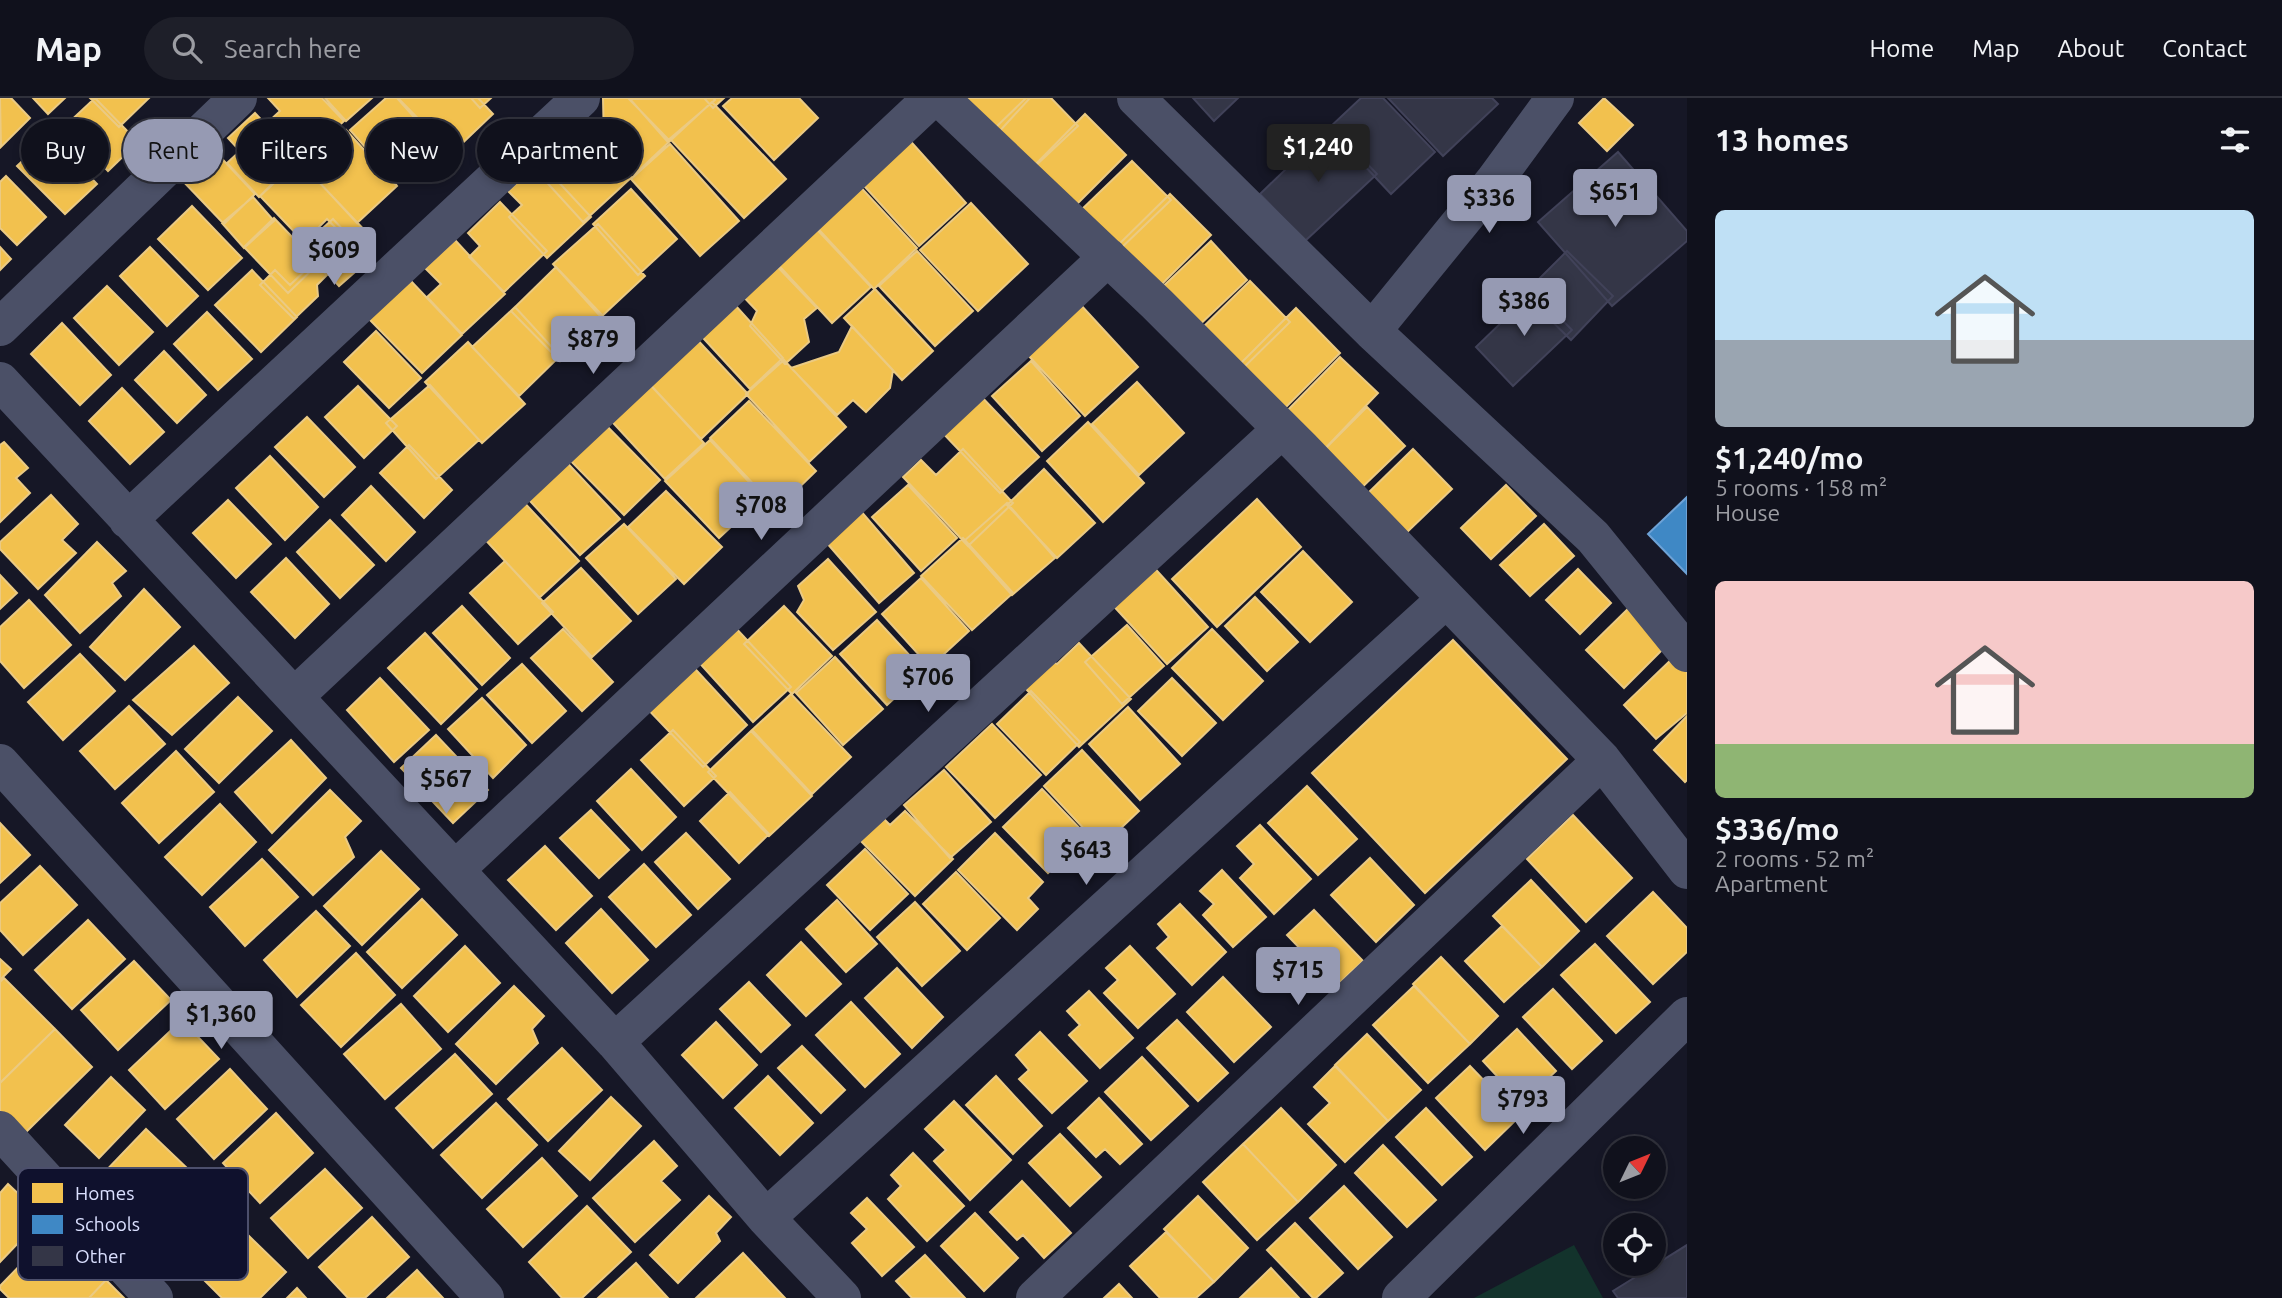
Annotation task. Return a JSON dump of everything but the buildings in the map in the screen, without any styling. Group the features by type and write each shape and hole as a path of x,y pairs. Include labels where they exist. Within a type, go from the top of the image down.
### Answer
{"street":[{"path":"0,327 238,98"},
{"path":"128,520 581,98"},
{"path":"294,697 932,98"},
{"path":"940,98 1108,257 1301,448 1602,760 1687,870"},
{"path":"1136,98 1372,331 1593,537 1687,653"},
{"path":"1372,331 1496,180 1555,98"},
{"path":"455,870 1108,257"},
{"path":"0,381 615,1042 766,1218 842,1298"},
{"path":"615,1042 1281,430"},
{"path":"766,1218 1446,599"},
{"path":"1035,1298 1602,760"},
{"path":"0,763 485,1298"},
{"path":"1401,1298 1687,1016"},
{"path":"0,1130 35,1168"},
{"path":"138,1280 154,1298"}],"green space":[{"path":"1574,1245 1603,1298 1474,1298"}]}
